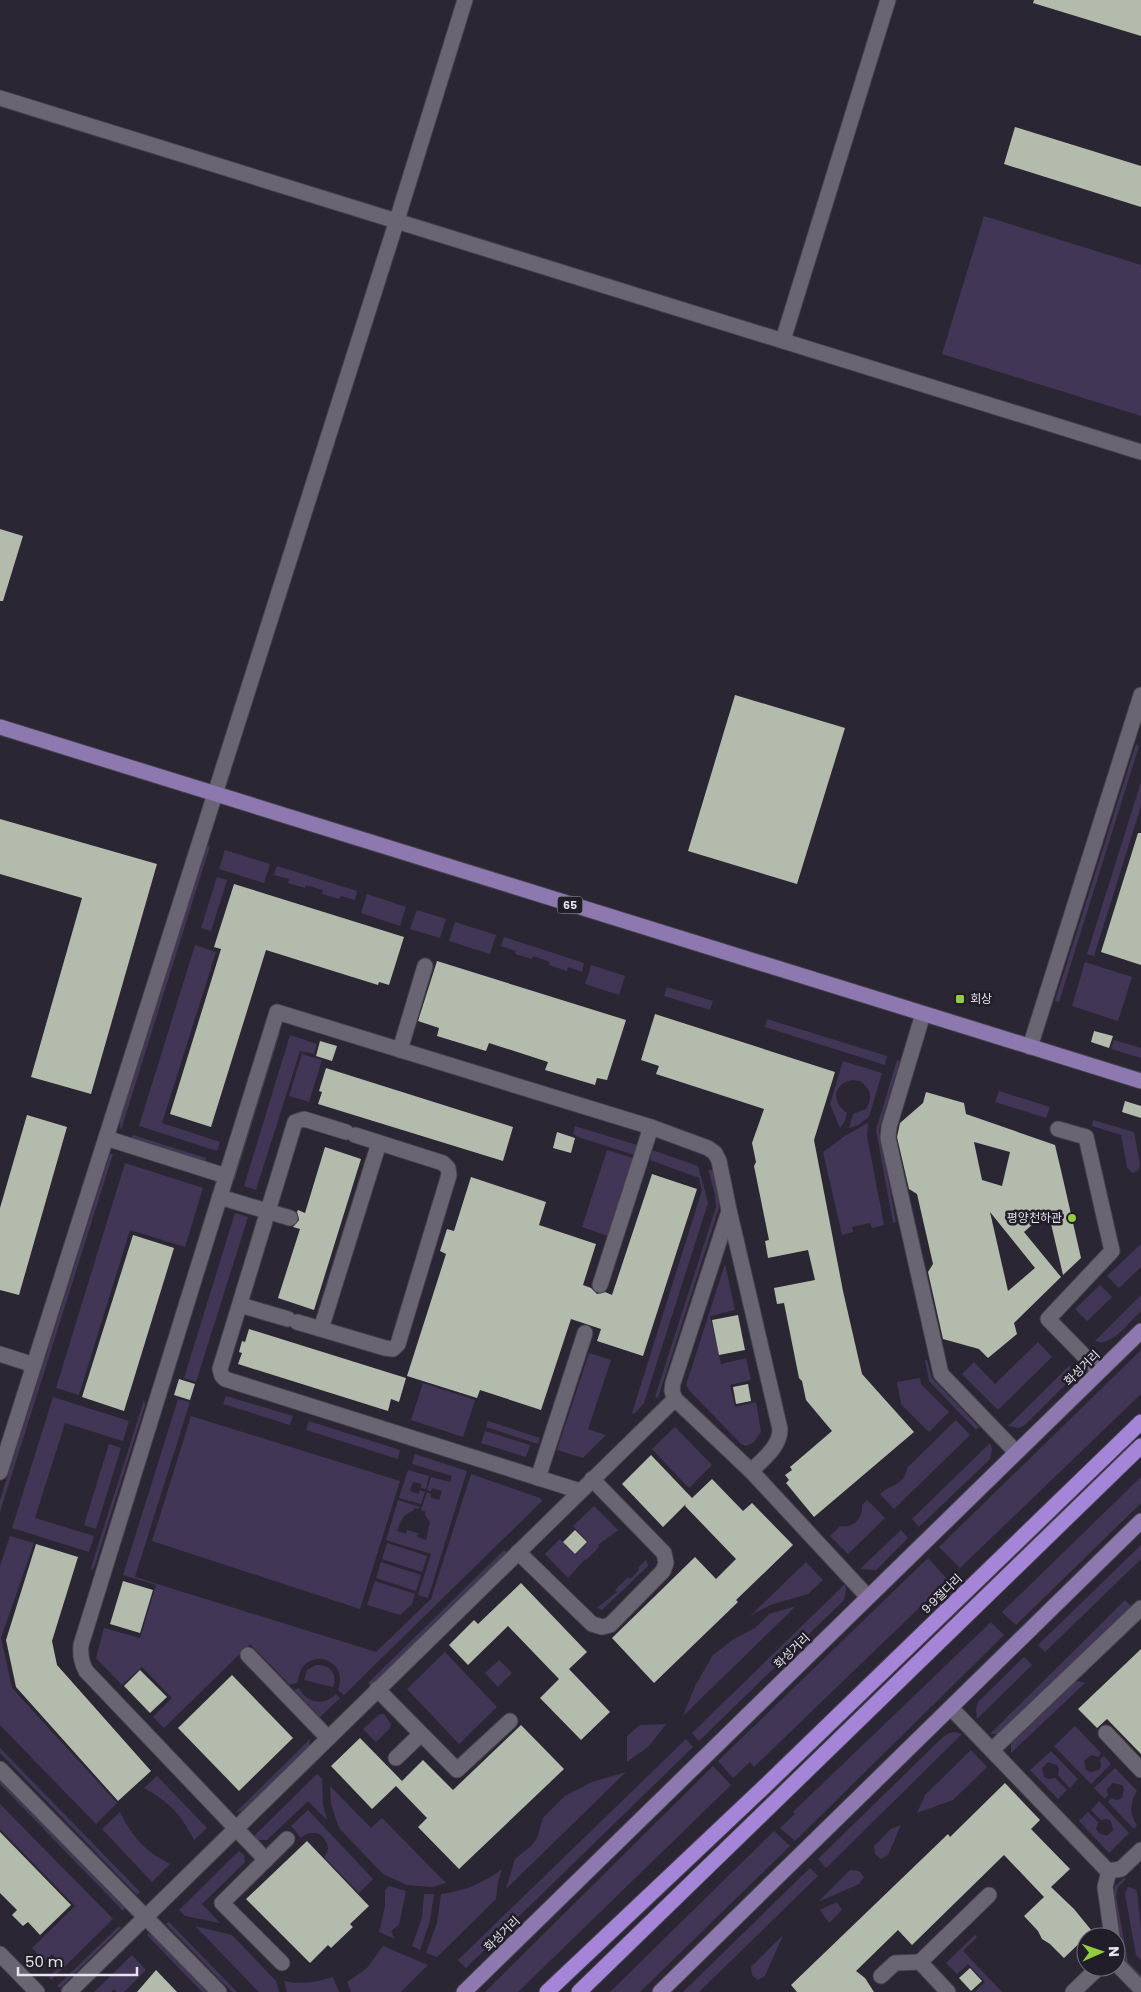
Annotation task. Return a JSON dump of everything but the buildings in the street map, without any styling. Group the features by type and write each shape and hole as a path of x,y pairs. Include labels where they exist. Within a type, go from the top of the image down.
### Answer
{"highway":[{"name":"9·9절다리","path":"547,1992 764,1787 1141,1422"},
{"path":"579,1992 1141,1446"}],"main road":[{"name":"65","path":"0,727 1141,1080"},
{"name":"화성거리","path":"464,1992 1141,1331"},
{"path":"660,1992 1141,1521"}],"street":[{"path":"0,1472 465,0"},
{"path":"783,340 888,0"},
{"path":"0,98 1141,452"},
{"path":"1030,1047 1137,720 1141,695"},
{"path":"400,1050 425,966"},
{"path":"266,1860 86,1671 80,1656 84,1635 277,1012 651,1127 708,1148 715,1153 719,1161 780,1429 780,1438 774,1447 751,1471"},
{"path":"923,1014 889,1127 890,1152 941,1374 1016,1452"},
{"path":"240,1305 393,1349 398,1344 449,1175 448,1168 444,1163 304,1119 295,1122 220,1369 222,1376 225,1379 580,1491"},
{"path":"600,1285 651,1127"},
{"path":"1058,1129 1086,1137 1112,1251 1048,1319 1099,1371"},
{"path":"106,1138 226,1176"},
{"path":"321,1329 379,1143"},
{"path":"220,1197 290,1218"},
{"path":"729,1210 673,1383 672,1392 675,1399 751,1471 868,1597"},
{"path":"538,1478 585,1333"},
{"path":"0,1354 34,1365"},
{"path":"69,1992 675,1399"},
{"path":"518,1552 592,1624 602,1627 610,1625 663,1571 666,1563 664,1554 592,1479"},
{"path":"992,1750 1141,1608"},
{"path":"248,1655 328,1738"},
{"path":"377,1689 457,1770 510,1721"},
{"path":"951,1708 1109,1870"},
{"path":"1106,1733 1141,1770"},
{"path":"396,1758 421,1734"},
{"path":"0,1769 219,1992"},
{"path":"282,1963 222,1902 287,1839"},
{"path":"1109,1870 1121,1869 1141,1851"},
{"path":"1109,1870 1105,1887 1111,1927"},
{"path":"881,1976 895,1962 920,1962 989,1895"},
{"path":"0,1954 38,1992"},
{"path":"920,1962 948,1992"},
{"path":"1126,1973 1141,1989"},
{"path":"1073,1992 1089,1977"}],"shaded area":[{"path":"984,216 1141,265 1141,416 942,354"},
{"path":"1136,744 1139,746 1059,1002 1055,1001"},
{"path":"1141,782 1141,806 1094,956 1087,954"},
{"path":"205,845 210,846 121,1130 119,1120"},
{"path":"225,850 270,864 264,883 219,869"},
{"path":"277,866 357,891 355,900 341,896 339,899 322,894 323,890 306,885 305,888 288,883 289,879 274,875"},
{"path":"217,877 227,880 211,931 201,928"},
{"path":"367,894 406,907 400,926 361,913"},
{"path":"417,910 446,919 440,938 410,929"},
{"path":"455,922 496,935 490,954 449,941"},
{"path":"504,937 584,963 582,972 568,967 567,971 549,965 550,962 533,956 532,959 515,954 516,951 501,946"},
{"path":"195,945 216,952 162,1123 220,1142 217,1151 139,1126"},
{"path":"1085,962 1132,977 1118,1021 1072,1006"},
{"path":"591,965 625,976 619,995 585,984"},
{"path":"667,987 713,1001 710,1010 664,996"},
{"path":"767,1019 887,1056 885,1065 765,1027"},
{"path":"278,1032 280,1033 234,1182 233,1179"},
{"path":"290,1035 317,1044 314,1054 300,1051 256,1190 244,1186"},
{"path":"1114,1040 1141,1048 1141,1058 1111,1049"},
{"path":"302,1054 322,1060 309,1102 289,1096"},
{"path":"897,1060 900,1061 879,1130 896,1222 893,1223 876,1130"},
{"path":"843,1061 882,1073 869,1117 858,1125 849,1128 853,1114 866,1109 870,1101 870,1094 867,1087 860,1081 852,1080 845,1082 837,1090 837,1102 847,1113 845,1121 840,1128 830,1104"},
{"path":"999,1091 1050,1107 1046,1118 995,1102"},
{"path":"1093,1120 1134,1132 1140,1165 1138,1171 1132,1173 1127,1167 1121,1135 1092,1126"},
{"path":"868,1123 867,1136 884,1225 872,1228 870,1223 852,1227 853,1232 842,1235 823,1152 845,1136"},
{"path":"575,1126 637,1145 634,1155 578,1137 573,1134"},
{"path":"133,1135 206,1158 205,1162 131,1139"},
{"path":"607,1150 633,1158 608,1236 582,1227"},
{"path":"652,1150 698,1166 708,1203 644,1403 634,1414 632,1413 702,1190 699,1178 650,1160"},
{"path":"110,1154 113,1154 0,1512 0,1500"},
{"path":"125,1163 203,1188 185,1247 130,1230 79,1395 56,1388"},
{"path":"708,1169 713,1171 719,1194 719,1208 658,1398 655,1397 716,1207"},
{"path":"235,1213 248,1217 196,1382 184,1378"},
{"path":"1141,1244 1141,1267 1119,1288 1107,1276"},
{"path":"725,1264 735,1310 710,1316 721,1364 746,1358 751,1380 730,1385 735,1407 756,1402 761,1432 754,1442 746,1446 741,1444 686,1385"},
{"path":"1100,1285 1112,1297 1087,1321 1075,1309"},
{"path":"1141,1295 1141,1311 1126,1327 1107,1341 1095,1341"},
{"path":"1038,1342 1052,1357 998,1410 962,1374 974,1362 995,1384"},
{"path":"1141,1350 1141,1394 960,1568 939,1547"},
{"path":"589,1353 611,1360 588,1429 606,1435 583,1458 557,1450"},
{"path":"925,1360 927,1360 932,1378 979,1427 976,1430 929,1381"},
{"path":"1070,1365 1072,1375 1070,1380 1024,1426 1019,1428 1008,1426"},
{"path":"920,1378 921,1384 949,1412 929,1432 901,1404 897,1382"},
{"path":"423,1383 475,1400 463,1437 411,1420"},
{"path":"226,1396 293,1416 290,1425 223,1404"},
{"path":"53,1397 129,1421 123,1441 65,1423 35,1518 94,1536 89,1552 12,1528"},
{"path":"178,1399 190,1402 135,1577 376,1652 431,1599 471,1474 540,1498 542,1501 344,1695 338,1690 340,1678 338,1669 332,1663 324,1659 315,1659 307,1663 301,1670 298,1682 290,1685 250,1644 164,1728 153,1717 172,1698 142,1667 122,1685 96,1658 104,1628 140,1638 156,1585 123,1575"},
{"path":"144,1400 145,1405 94,1568 90,1571"},
{"path":"191,1416 400,1481 360,1609 152,1541"},
{"path":"956,1420 970,1435 894,1509 880,1494 900,1482 906,1474 907,1468"},
{"path":"309,1421 400,1450 398,1459 306,1430"},
{"path":"488,1421 540,1438 538,1444 486,1427"},
{"path":"675,1427 712,1465 689,1488 652,1449"},
{"path":"485,1431 530,1445 526,1457 481,1443"},
{"path":"990,1443 992,1449 990,1459 919,1527 912,1519"},
{"path":"109,1444 121,1448 96,1529 84,1525"},
{"path":"415,1454 467,1471 428,1598 418,1595 431,1554 386,1540 398,1500 420,1507 419,1509 414,1508 413,1511 404,1516 397,1531 406,1534 407,1530 418,1533 417,1537 426,1540 430,1522 425,1515 426,1512 421,1510 427,1492 431,1494 430,1497 439,1500 442,1491 433,1488 431,1491 427,1490 431,1477 450,1482 452,1476 412,1464"},
{"path":"408,1470 429,1476 426,1489 421,1488 422,1484 413,1482 410,1491 419,1494 420,1490 425,1492 421,1504 399,1498"},
{"path":"1141,1477 1141,1503 1016,1625 1002,1612"},
{"path":"867,1500 885,1518 848,1554 830,1536 840,1526 849,1526 857,1522 861,1514 862,1505"},
{"path":"594,1506 618,1530 598,1545 599,1547 568,1578 545,1554 560,1539 575,1555 588,1542 573,1526"},
{"path":"901,1530 908,1538 876,1570 860,1569"},
{"path":"10,1536 34,1543 1,1638 12,1688 117,1803 96,1824 0,1725 0,1566"},
{"path":"387,1543 427,1556 422,1572 382,1559"},
{"path":"1141,1545 1141,1559 1045,1652 1038,1645"},
{"path":"504,1550 507,1552 371,1685 368,1683"},
{"path":"928,1558 948,1580 754,1767 750,1762 733,1778 718,1761"},
{"path":"646,1560 648,1566 602,1610 597,1608 617,1592 615,1590 628,1577 630,1579"},
{"path":"381,1562 421,1575 416,1591 376,1578"},
{"path":"806,1562 823,1580 808,1594 770,1605 750,1616"},
{"path":"375,1581 415,1594 412,1604 400,1615 367,1605"},
{"path":"845,1584 844,1600 699,1741 692,1733"},
{"path":"1125,1600 1131,1606 1003,1732 1000,1734 990,1734"},
{"path":"796,1606 683,1716 695,1686 713,1655 734,1639 755,1628 769,1614"},
{"path":"991,1622 1004,1635 795,1841 780,1828 795,1814 793,1812"},
{"path":"445,1652 497,1707 459,1744 407,1689"},
{"path":"1024,1657 1032,1665 977,1719 976,1708 978,1702"},
{"path":"499,1660 512,1673 498,1687 485,1673"},
{"path":"316,1665 325,1666 332,1671 334,1674 333,1687 304,1680 307,1670"},
{"path":"1074,1682 1085,1683 1011,1753 1013,1740"},
{"path":"299,1688 306,1697 316,1702 326,1701 336,1694 340,1698 320,1717 294,1690"},
{"path":"380,1714 384,1714 391,1724 390,1728 376,1742 363,1729"},
{"path":"666,1724 649,1746 627,1762 627,1736 640,1725"},
{"path":"1075,1726 1101,1753 1098,1757 1091,1755 1084,1761 1086,1770 1091,1772 1099,1770 1101,1766 1100,1760 1104,1756 1111,1764 1091,1784 1054,1746"},
{"path":"956,1732 962,1734 826,1868 818,1859 942,1738 949,1733"},
{"path":"310,1739 309,1746 242,1811 236,1812"},
{"path":"686,1739 693,1747 466,1968 458,1960"},
{"path":"0,1748 140,1892 137,1895 0,1753"},
{"path":"971,1750 987,1767 953,1800 917,1813 925,1795"},
{"path":"1051,1751 1078,1779 1070,1788 1058,1775 1059,1769 1057,1765 1048,1762 1042,1768 1044,1777 1048,1779 1055,1778 1067,1790 1058,1799 1030,1770"},
{"path":"713,1766 731,1785 518,1992 485,1992"},
{"path":"1115,1768 1137,1791 1131,1808 1137,1825 1134,1829 1108,1802 1111,1798 1117,1800 1122,1798 1124,1789 1122,1785 1113,1783 1107,1789 1108,1795 1105,1799 1094,1788"},
{"path":"626,1772 506,1889 515,1859 531,1846 537,1838 543,1818 565,1796 592,1782"},
{"path":"317,1774 322,1779 323,1805 327,1820 308,1801 267,1840 258,1840 254,1836"},
{"path":"157,1776 207,1828 194,1840 174,1810 161,1798 144,1788"},
{"path":"0,1779 125,1908 123,1911 0,1784"},
{"path":"330,1786 371,1828 382,1818 446,1883 432,1887 407,1885 383,1874 339,1828 331,1804"},
{"path":"1099,1801 1129,1833 1109,1853 1079,1821 1088,1812 1098,1822 1096,1829 1099,1833 1107,1836 1113,1830 1111,1821 1107,1819 1101,1820 1091,1810"},
{"path":"0,1804 113,1919 51,1980 49,1977 62,1964 52,1954 45,1961 32,1948 75,1906 0,1829"},
{"path":"308,1810 373,1879 359,1893 324,1857 328,1846 322,1836 312,1833 306,1834 301,1838 291,1826"},
{"path":"120,1812 140,1843 153,1854 170,1864 152,1882 102,1829"},
{"path":"901,1825 888,1855 881,1859 875,1854 874,1846 891,1829"},
{"path":"774,1831 790,1846 640,1992 610,1992"},
{"path":"239,1851 244,1855 245,1862 202,1904 220,1923 185,1916 179,1910"},
{"path":"810,1868 818,1876 699,1992 683,1992"},
{"path":"502,1869 496,1899 437,1957 426,1953 437,1923 441,1894 473,1886"},
{"path":"850,1870 859,1871 864,1877 859,1884 818,1902"},
{"path":"1124,1878 1126,1879 1118,1887 1116,1896 1122,1927 1119,1927 1113,1896 1115,1886"},
{"path":"389,1886 406,1891 399,1925 391,1931 395,1939 379,1932 385,1906 385,1890"},
{"path":"1128,1887 1135,1889 1137,1892 1141,1928 1141,1960 1136,1955 1125,1894"},
{"path":"424,1894 434,1894 430,1921 420,1950 412,1946 422,1918"},
{"path":"837,1902 842,1910 829,1923 820,1910"},
{"path":"169,1922 237,1992 232,1992 166,1924"},
{"path":"119,1926 121,1928 60,1988 57,1986"},
{"path":"195,1926 232,1935 276,1981 279,1992 259,1992"},
{"path":"148,1933 155,1937 208,1992 202,1992 147,1935"},
{"path":"783,1935 765,1976 758,1980 752,1975 751,1967"},
{"path":"975,1935 977,1937 963,1951 1002,1992 975,1992 985,1982 968,1964 957,1974 946,1963"},
{"path":"383,1946 428,1965 401,1992 351,1992 347,1982 367,1968"},
{"path":"1126,1951 1128,1962 1141,1975 1141,1979 1126,1964"},
{"path":"132,1955 146,1970 124,1992 117,1992 114,1989 111,1992 94,1992"},
{"path":"333,1977 339,1992 287,1992 284,1981 297,1983"}],"place":[{"name":"회상","path":"960,999"},
{"name":"평양천하관","path":"1072,1218"}]}
